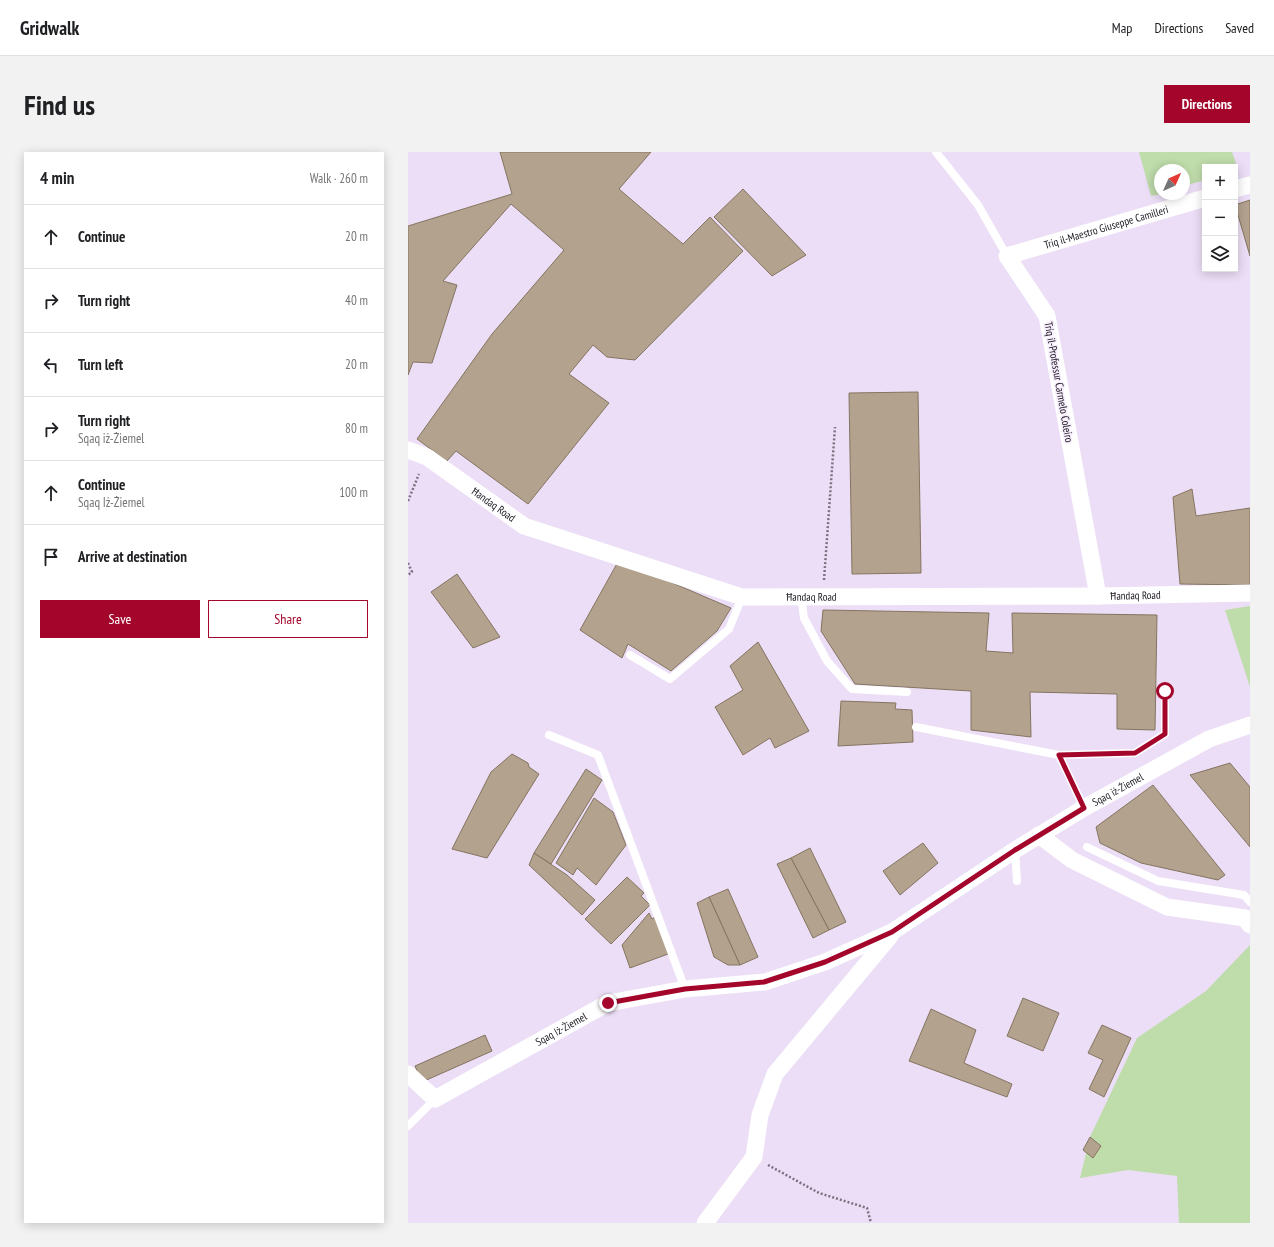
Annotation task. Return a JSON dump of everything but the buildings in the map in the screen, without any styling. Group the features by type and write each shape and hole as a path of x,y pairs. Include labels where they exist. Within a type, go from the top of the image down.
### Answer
{"street":[{"path":"1238,188 1250,184"},
{"name":"Triq il-Maestro Giuseppe Camilleri","path":"1007,256 1202,199"},
{"name":"Triq il-Professur Carmelo Coleiro","path":"1007,256 1047,316 1098,596"},
{"name":"Ħandaq Road","path":"408,450 427,457 524,526 742,597 1098,596 1250,593"},
{"name":"Sqaq iż-Żiemel","path":"892,932 1015,850 1084,808 1209,739 1250,725"},
{"path":"1040,835 1072,860 1167,907 1245,918 1250,925"},
{"path":"706,1223 754,1157 760,1115 775,1074 892,932"},
{"name":"Sqaq Iż-Żiemel","path":"436,1099 608,1003 685,989 764,982 825,962 892,932"},
{"path":"408,1074 436,1099"}],"lane":[{"name":"Triq il-Professur Carmelo Coleiro","path":"936,152 978,205 1007,256"},
{"path":"801,596 804,618 827,661 852,689 908,692"},
{"path":"630,655 670,679 729,629 742,597"},
{"path":"916,727 1059,755 1135,753 1165,734 1165,691"},
{"path":"549,735 598,755 685,989"},
{"path":"1059,755 1084,808"},
{"path":"1087,847 1158,881 1244,895 1250,902"},
{"path":"1015,850 1017,881"},
{"path":"408,1126 436,1099"}],"path":[{"path":"823,596 835,427"},
{"path":"408,501 427,457"},
{"path":"408,563 412,572 408,575"},
{"path":"754,1157 819,1193 867,1208 872,1223"}],"green space":[{"path":"1139,152 1232,152 1236,164 1202,164 1202,181 1190,184 1190,164 1154,164 1154,195 1151,196"},
{"path":"1250,606 1250,687 1225,610"},
{"path":"1250,945 1250,1223 1179,1223 1177,1176 1128,1170 1080,1178 1090,1137 1137,1038 1206,991"}],"route":[{"path":"608,1003 685,989 764,982 825,962 892,932 1015,850 1084,808 1059,755 1135,753 1165,734 1165,691"}]}
